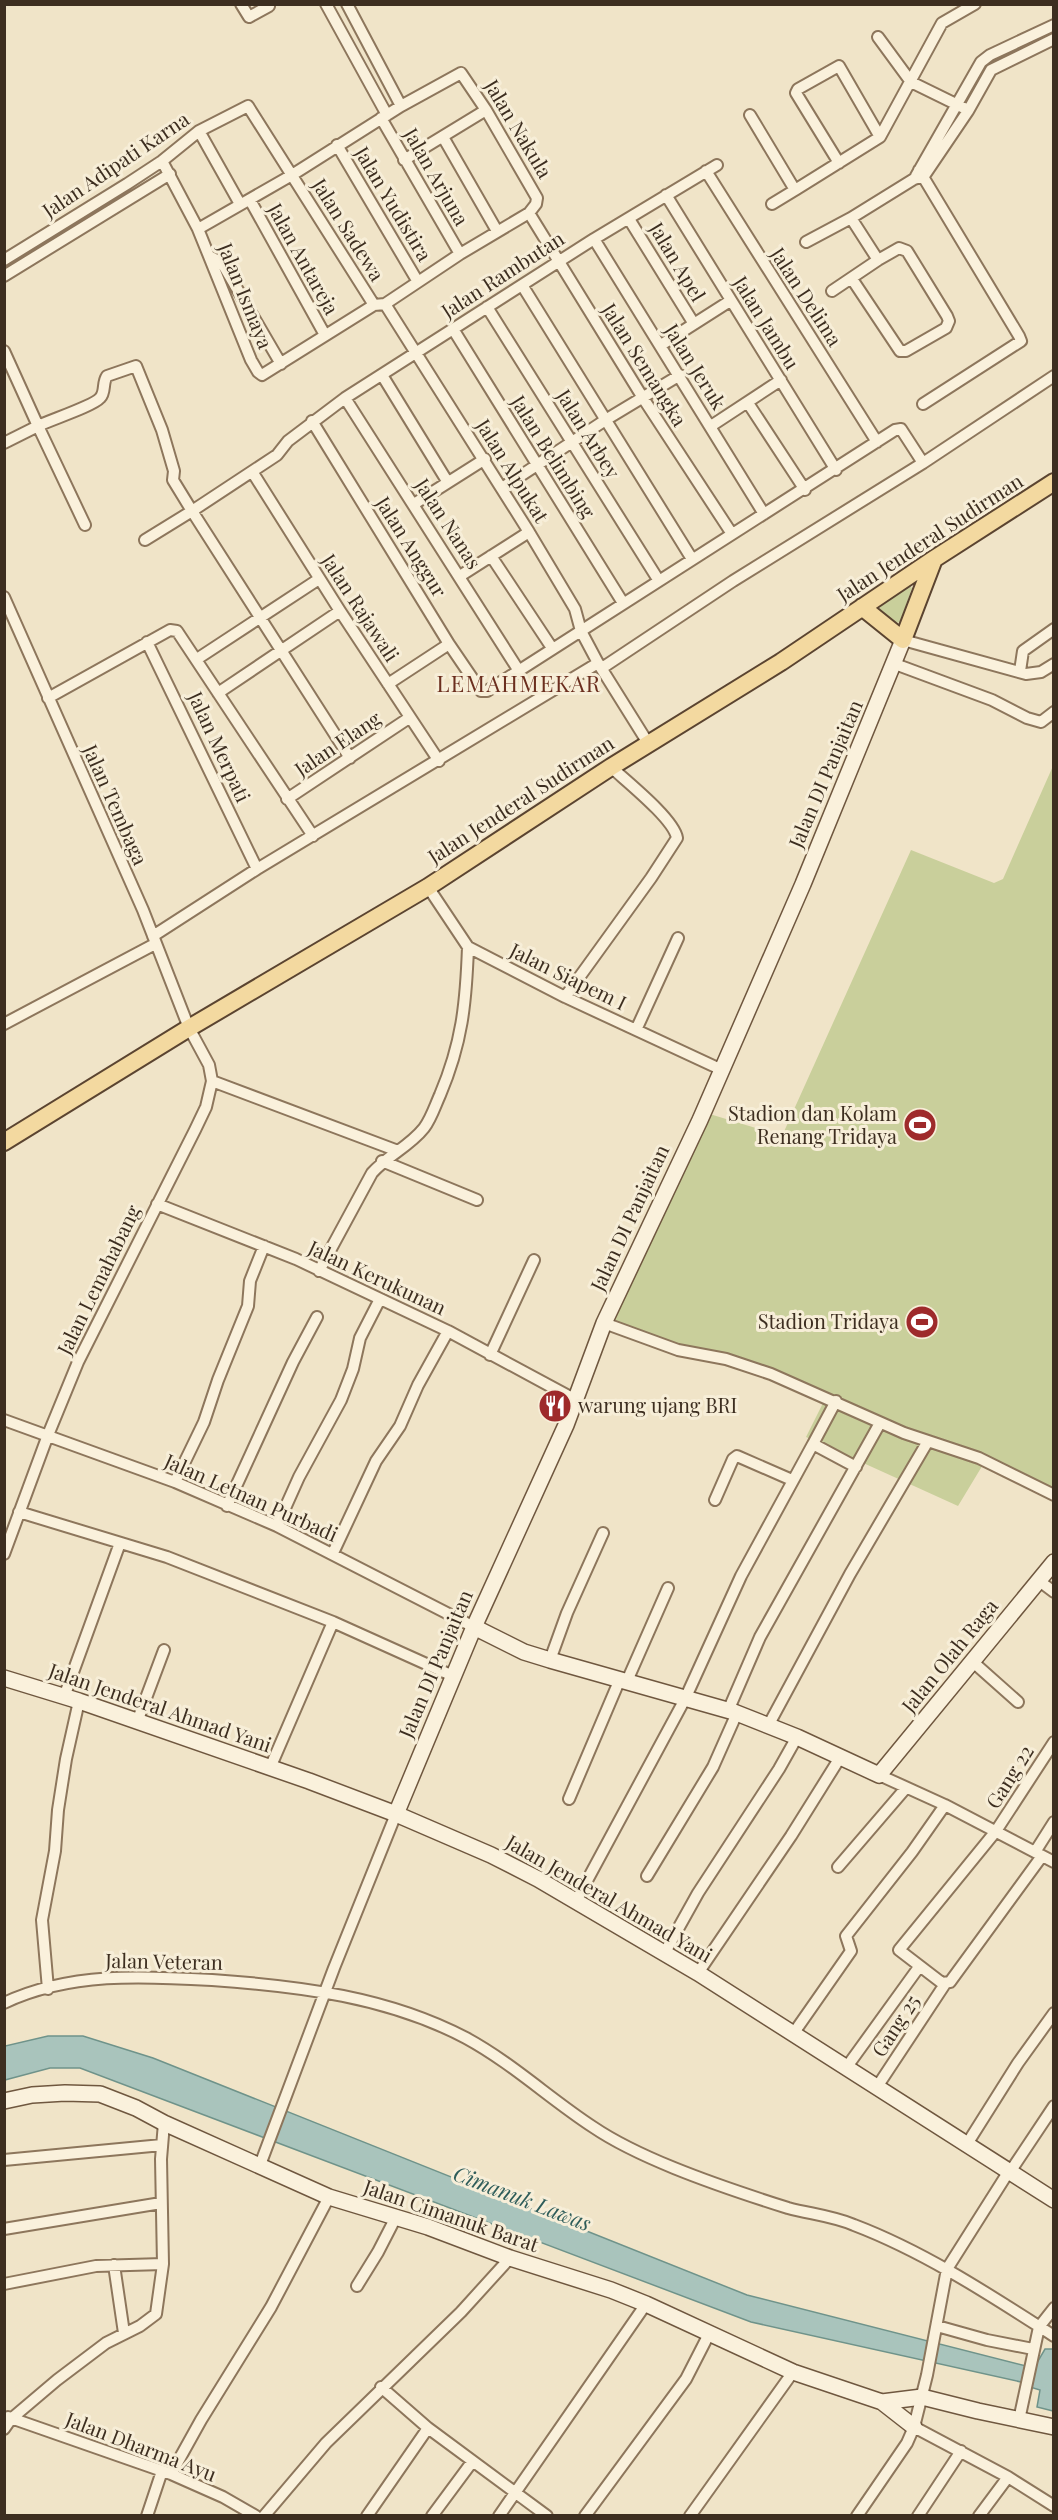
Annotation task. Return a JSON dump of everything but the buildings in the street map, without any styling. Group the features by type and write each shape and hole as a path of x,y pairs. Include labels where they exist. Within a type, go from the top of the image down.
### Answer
{"main road":[{"name":"Jalan Jenderal Sudirman","path":"4,1142 189,1028 428,887 610,767 781,662 1053,482"},
{"path":"862,607 903,640 934,559"}],"street":[{"path":"241,4 249,17 269,6"},
{"name":"Jalan Arjuna","path":"326,4 404,160 460,254"},
{"path":"198,229 292,175 401,106 346,4"},
{"path":"772,204 880,137 942,23 975,4"},
{"path":"963,108 985,59 1053,25"},
{"path":"1029,37 1035,48"},
{"path":"878,38 911,82 963,108"},
{"path":"806,242 851,218 919,175 991,70 1053,39"},
{"path":"839,163 796,93 798,89 840,66 880,137"},
{"name":"Jalan Nakula","path":"401,106 460,73 464,73 534,190 532,208"},
{"name":"Jalan Adipati Karna","path":"4,260 162,161 199,131 246,106 249,107"},
{"name":"Jalan Sadewa","path":"249,107 292,175 380,304"},
{"path":"404,160 486,110"},
{"path":"750,115 795,190"},
{"name":"Jalan Antareja","path":"199,131 245,202 325,335"},
{"path":"443,137 497,231"},
{"name":"Jalan Yudistira","path":"337,145 418,282"},
{"name":"Jalan Ismaya","path":"162,161 198,229 251,360 260,375 281,364"},
{"name":"Jalan Rambutan","path":"145,540 253,473 277,455 288,441 312,421 345,398 594,239 717,165"},
{"name":"Jalan Delima","path":"706,171 877,442"},
{"name":"Jalan Adipati Karna","path":"4,276 170,174"},
{"path":"919,175 1020,341 923,404"},
{"path":"127,184 134,195"},
{"name":"Jalan Jambu","path":"666,195 836,470"},
{"path":"209,256 222,263 281,364 325,335 418,282 532,208"},
{"name":"Jalan Semangka","path":"532,208 558,262 732,534"},
{"path":"851,218 878,260"},
{"name":"Jalan Apel","path":"629,219 694,324"},
{"name":"Jalan Jeruk","path":"594,239 764,514"},
{"path":"26,245 34,258"},
{"path":"832,291 878,260 899,249 907,251 947,316 949,321 946,328 906,351 900,351 852,279"},
{"path":"522,285 692,559"},
{"path":"661,345 730,301"},
{"name":"Jalan Alpukat","path":"380,304 416,353 529,532 575,609 581,631 600,665 648,743"},
{"name":"Jalan Arbey","path":"487,307 659,581"},
{"name":"Jalan Belimbing","path":"453,329 623,603"},
{"path":"4,351 85,525"},
{"path":"4,443 94,403 103,392 107,376 136,366 162,429 174,471 173,480 350,758"},
{"path":"382,375 447,481"},
{"path":"502,488 607,419 680,375"},
{"path":"4,1024 154,940 257,868 600,665 923,463 1053,376"},
{"path":"711,426 781,380"},
{"name":"Jalan Nanas","path":"345,398 519,671"},
{"path":"748,403 805,490"},
{"name":"Jalan Anggur","path":"312,421 449,644 481,691 487,691 519,671"},
{"path":"519,671 692,559 901,429 923,463"},
{"path":"414,504 484,459"},
{"name":"Jalan Rajawali","path":"253,473 339,610 439,761"},
{"path":"460,576 529,532"},
{"path":"491,556 552,648"},
{"path":"196,659 319,579"},
{"name":"Jalan Tembaga","path":"4,597 154,940 189,1028"},
{"path":"218,693 281,652 339,610"},
{"path":"1020,671 1023,651 1053,629"},
{"path":"48,698 170,630 177,631 313,836"},
{"path":"903,640 1033,675 1053,664"},
{"name":"Jalan DI Panjaitan","path":"396,1814 474,1627 566,1425 604,1323 700,1120 720,1069 803,884 903,640"},
{"name":"Jalan Merpati","path":"147,642 257,868"},
{"path":"388,684 449,644"},
{"path":"895,664 992,700 1033,721 1041,722 1053,712"},
{"name":"Jalan Elang","path":"287,799 409,718"},
{"path":"566,997 594,954 651,878 677,834 665,819 610,767"},
{"name":"Jalan Siapem I","path":"428,887 468,947 566,997 720,1069"},
{"path":"636,1030 678,938"},
{"path":"319,1271 366,1182 382,1161 404,1148 426,1126 445,1083 462,1031 468,947"},
{"path":"189,1028 209,1065 212,1081 398,1151"},
{"name":"Jalan Lemahabang","path":"4,1554 78,1362 206,1107 212,1081"},
{"path":"382,1161 477,1200"},
{"name":"Jalan Kerukunan","path":"158,1204 264,1246 380,1299 448,1331 574,1399"},
{"path":"175,1482 204,1422 218,1380 248,1306 250,1281 264,1246"},
{"path":"490,1355 534,1260"},
{"path":"277,1526 299,1477 341,1400 353,1369 360,1338 380,1299"},
{"path":"227,1506 293,1362 317,1317"},
{"path":"604,1323 678,1350 726,1359 744,1365 836,1401 880,1423 979,1458 1053,1495"},
{"path":"333,1553 376,1461 400,1426 418,1385 448,1331"},
{"path":"576,1901 685,1699 741,1576 836,1401"},
{"name":"Jalan Letnan Purbadi","path":"4,1420 175,1482 277,1526 474,1627"},
{"path":"647,1876 713,1767 760,1636 880,1423"},
{"path":"768,1726 850,1574 928,1440"},
{"path":"813,1444 856,1467"},
{"path":"715,1500 733,1459 737,1456 792,1480"},
{"path":"19,1512 168,1557 333,1622 453,1676"},
{"path":"550,1660 567,1613 603,1533"},
{"path":"48,1989 42,1920 55,1851 72,1699 87,1628 120,1543"},
{"name":"Jalan Olah Raga","path":"879,1775 1053,1562"},
{"path":"1038,1580 1053,1592"},
{"path":"569,1799 668,1588"},
{"path":"270,1768 333,1622"},
{"path":"474,1627 524,1652 732,1712 797,1737 841,1756 905,1789 945,1805 1053,1862"},
{"path":"138,1722 164,1650"},
{"path":"973,1662 1017,1702"},
{"name":"Jalan Jenderal Ahmad Yani","path":"4,1678 72,1699 270,1768 396,1814 491,1855 576,1901 698,1973 1052,2196"},
{"path":"664,1954 698,1893 779,1769 797,1737"},
{"name":"Gang 22","path":"919,1967 899,1950 996,1831 1053,1742"},
{"path":"698,1973 791,1836 841,1756"},
{"path":"838,1867 905,1789"},
{"path":"793,2034 851,1951 846,1936 912,1852 945,1805"},
{"path":"260,2165 325,1991 396,1814"},
{"name":"Gang 25","path":"877,2087 945,1984 950,1982 982,1941 1038,1854 1053,1822"},
{"path":"846,2068 919,1967 945,1984"},
{"name":"Jalan Veteran","path":"4,2003 48,1989 95,1979 146,1976 282,1984 325,1991 404,2011 468,2039 614,2140 674,2168 758,2198 854,2225 947,2269 1053,2336"},
{"path":"967,2144 1018,2063 1053,2013"},
{"name":"Jalan Cimanuk Barat","path":"4,2101 32,2095 94,2092 136,2108 164,2123 329,2196 428,2227 510,2258 611,2290 794,2372 882,2402"},
{"path":"857,2516 907,2443 914,2427 927,2375 947,2269 1053,2106"},
{"path":"4,2429 8,2418 57,2379 156,2314 163,2264 161,2203 164,2123"},
{"path":"4,2160 162,2145"},
{"path":"147,2516 167,2472 271,2307 329,2196"},
{"path":"4,2229 161,2203"},
{"path":"357,2286 396,2217"},
{"path":"264,2516 326,2443 460,2312 510,2258"},
{"path":"4,2284 96,2266 163,2264"},
{"path":"114,2265 124,2333"},
{"path":"499,2516 646,2304"},
{"path":"1019,2420 1039,2327 1053,2308"},
{"path":"936,2329 987,2340 1032,2354"},
{"path":"585,2516 686,2379 709,2334"},
{"path":"690,2516 794,2372"},
{"path":"381,2387 472,2462 548,2516"},
{"path":"882,2402 922,2397 1053,2427"},
{"path":"882,2402 914,2427 1008,2476 1053,2505"},
{"name":"Jalan Dharma Ayu","path":"8,2418 167,2472 223,2497 256,2516"},
{"path":"367,2516 428,2428"},
{"path":"918,2516 961,2451"},
{"path":"432,2516 472,2462"},
{"path":"979,2516 1008,2476"}],"green space":[{"path":"910,586 912,588 900,622 893,624 878,611 881,606"},
{"name":"Stadion dan Kolam Renang Tridaya","path":"1053,766 1053,1494 984,1463 958,1506 806,1437 825,1399 741,1365 689,1357 609,1331 703,1112 782,1136 911,850 994,883 1003,879"}],"water":[{"path":"48,2036 83,2036 153,2058 747,2295 1034,2368 1045,2349 1053,2349 1053,2411 1037,2407 1040,2390 1030,2387 1030,2384 751,2322 80,2068 50,2068 5,2080 5,2046"}],"place":[{"name":"Stadion dan Kolam Renang Tridaya","path":"920,1125"},
{"name":"Stadion Tridaya","path":"922,1322"},
{"name":"warung ujang BRI","path":"555,1406"}],"district":[{"name":"LEMAHMEKAR","path":"519,684"}],"water label":[{"name":"Cimanuk Lawas","path":"522,2199"}]}
